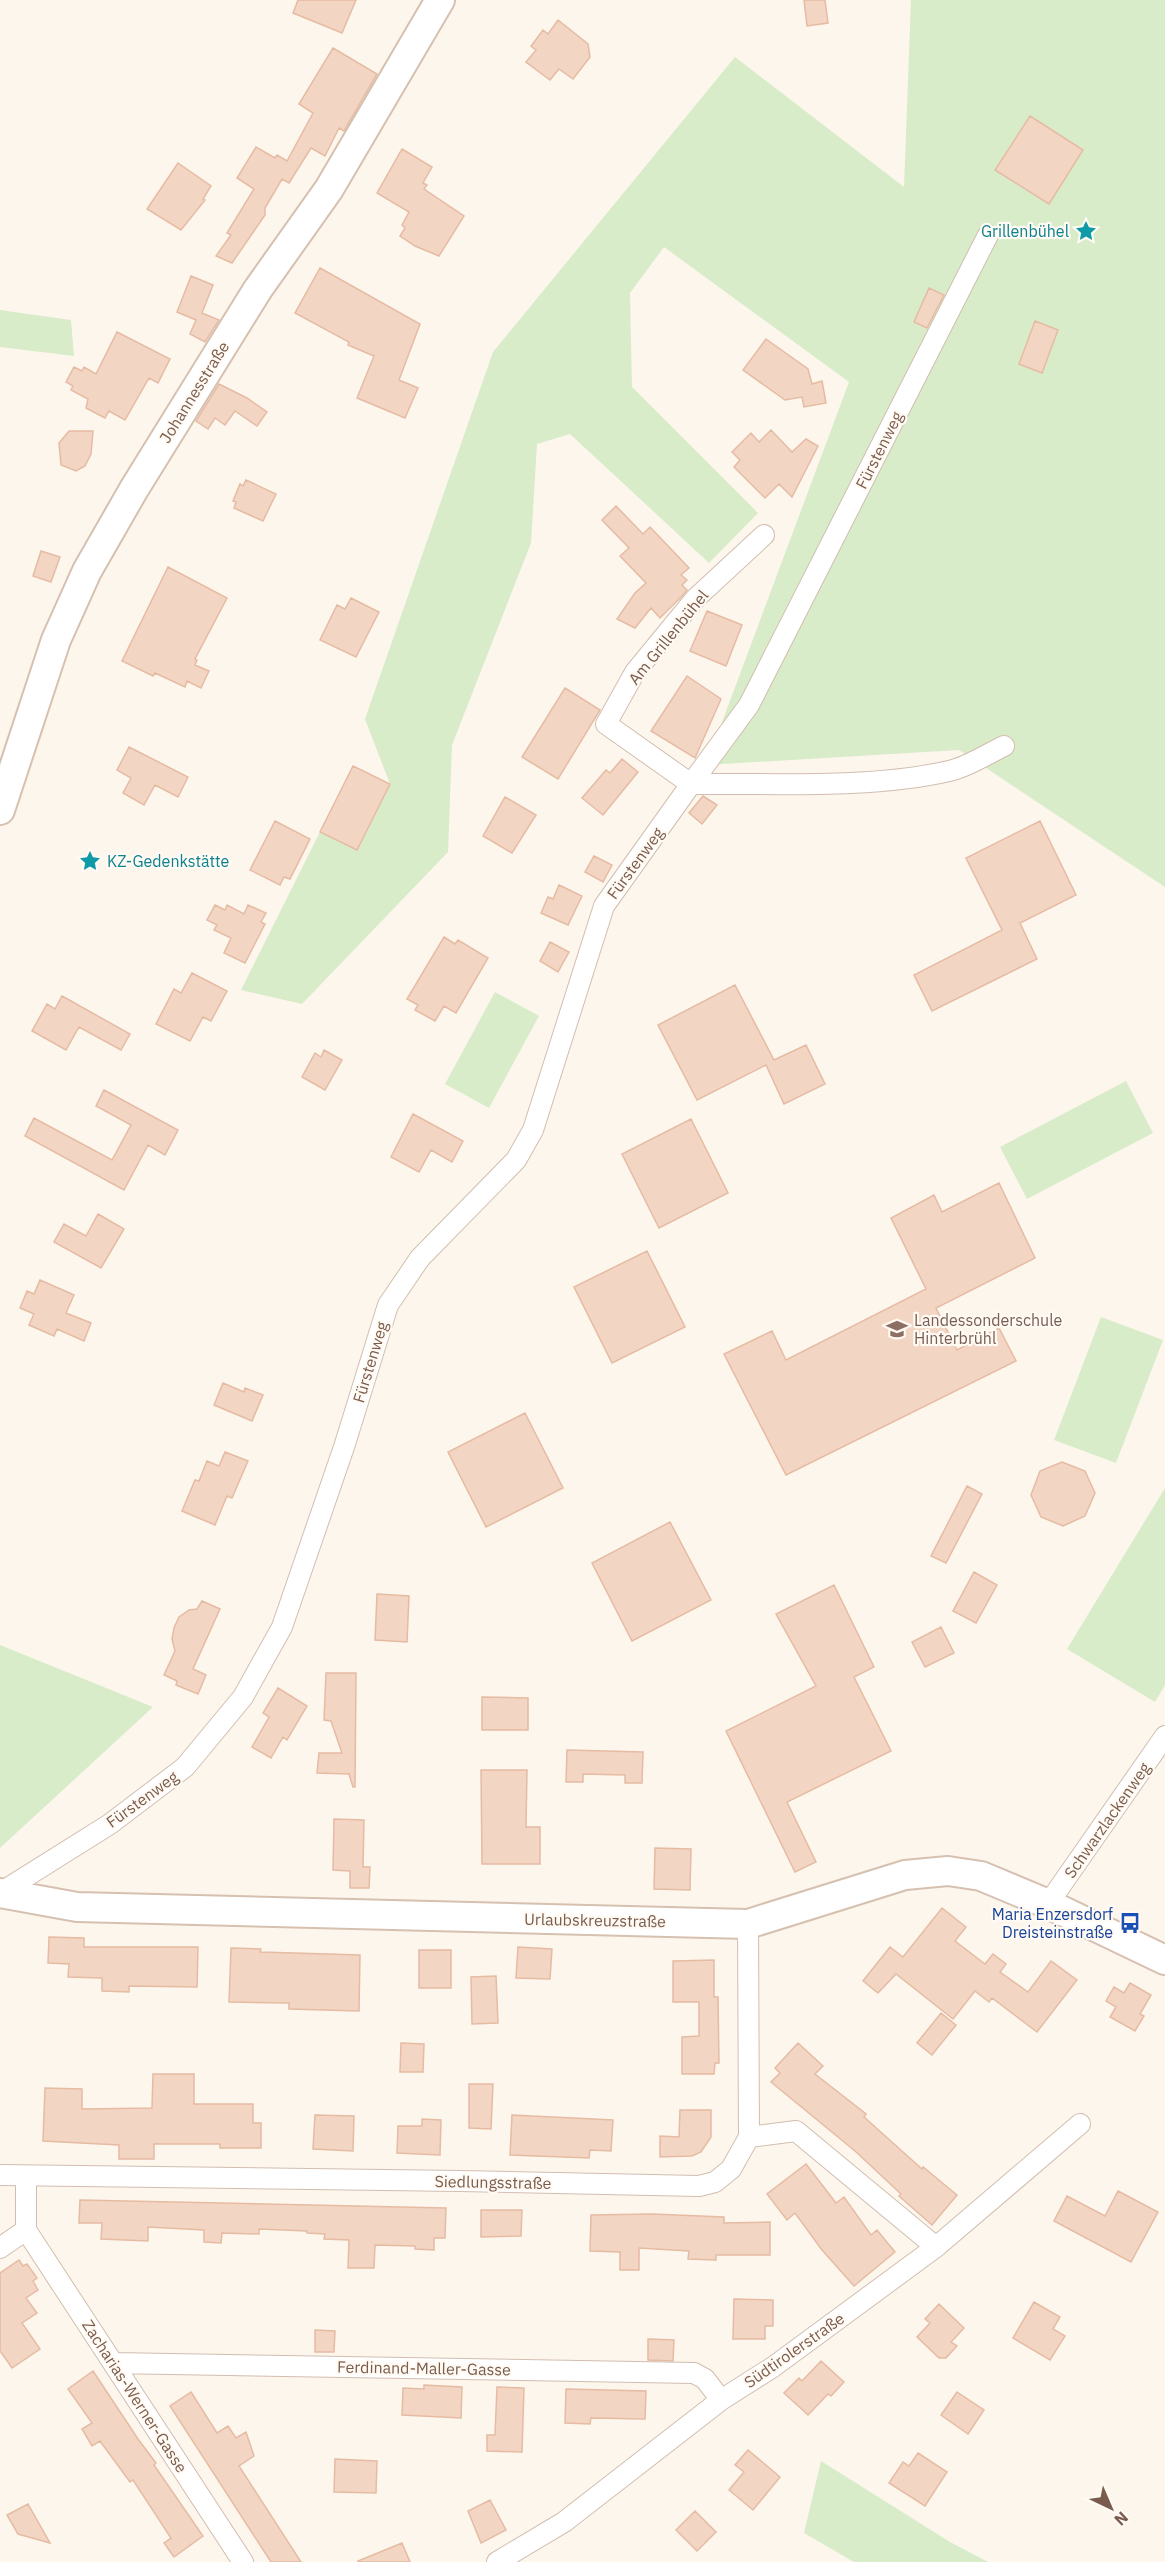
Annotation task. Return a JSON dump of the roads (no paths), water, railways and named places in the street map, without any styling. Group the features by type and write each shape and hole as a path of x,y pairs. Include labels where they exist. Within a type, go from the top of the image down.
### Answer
{"street":[{"name":"Johannesstraße","path":"0,810 56,640 87,572 134,489 258,289 328,189 440,0"},
{"name":"Fürstenweg","path":"0,1893 110,1824 185,1767 243,1697 282,1627 344,1447 388,1305 420,1258 516,1160 533,1130 604,906 749,705 988,235"},
{"name":"Am Grillenbühel","path":"692,784 606,724 635,672 688,608 764,535"},
{"path":"692,784 857,782 908,777 951,771 1004,746"},
{"name":"Schwarzlackenweg","path":"1048,1904 1165,1736"},
{"name":"Urlaubskreuzstraße","path":"0,1893 77,1907 748,1924 905,1875 948,1871 981,1876 1048,1904 1165,1960"},
{"path":"748,1924 749,2138 796,2131 936,2247"},
{"name":"Südtirolerstraße","path":"497,2562 564,2522 721,2400 773,2367 936,2247 1080,2124"},
{"name":"Siedlungsstraße","path":"0,2175 699,2186 715,2182 731,2169 749,2138"},
{"path":"0,2248 26,2230 26,2176"},
{"name":"Zacharias-Werner-Gasse","path":"26,2230 243,2562"},
{"name":"Ferdinand-Maller-Gasse","path":"114,2362 694,2373 705,2379 721,2400"}],"place":[{"name":"Grillenbühel","path":"1086,231"},
{"name":"KZ-Gedenkstätte","path":"90,861"},
{"name":"Landessonderschule Hinterbrühl","path":"897,1329"},
{"name":"Maria Enzersdorf Dreisteinstraße","path":"1130,1923"}]}
